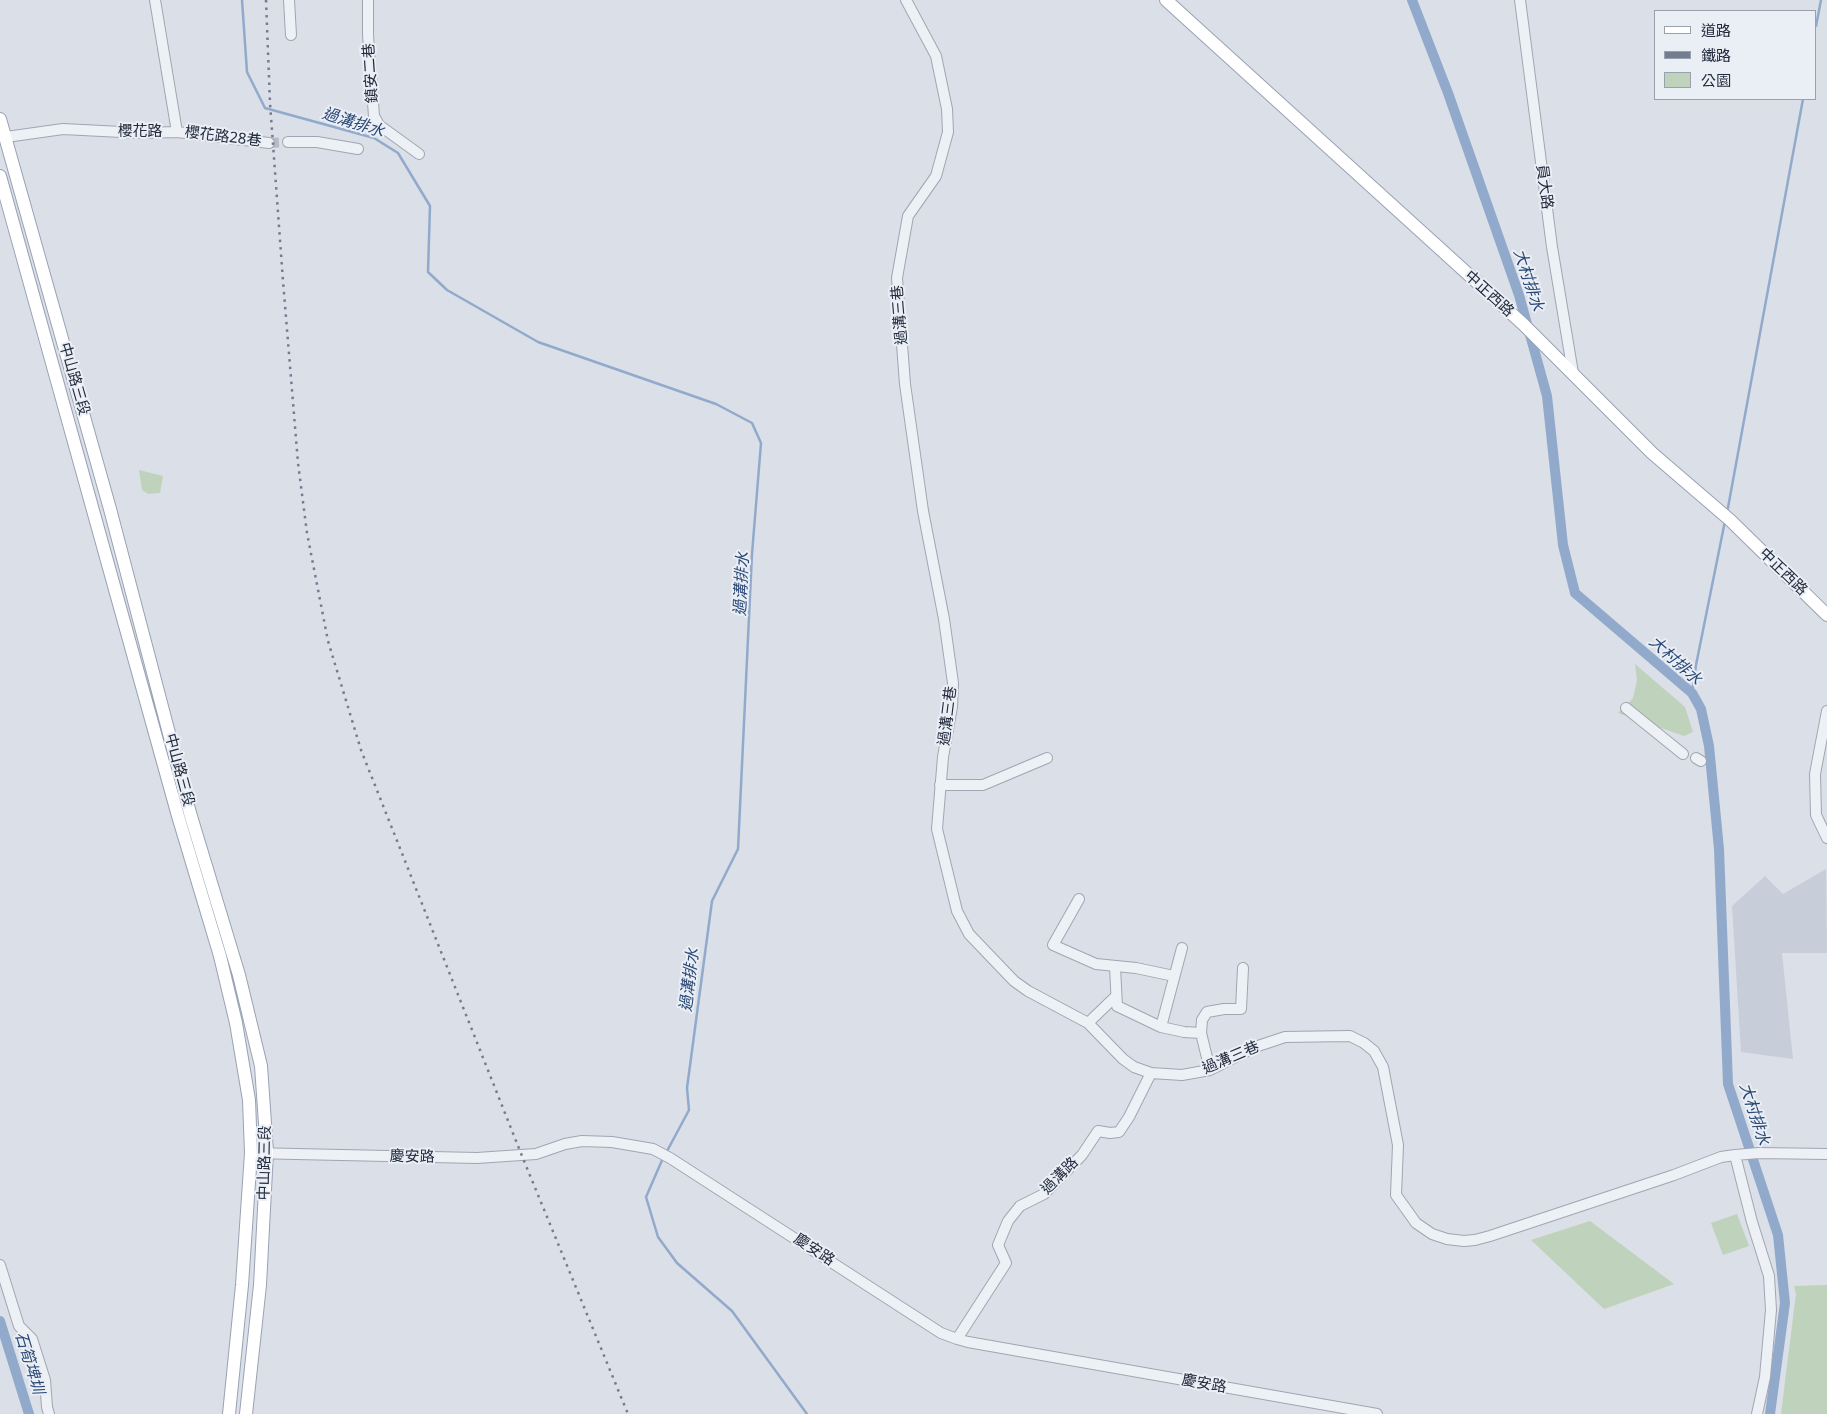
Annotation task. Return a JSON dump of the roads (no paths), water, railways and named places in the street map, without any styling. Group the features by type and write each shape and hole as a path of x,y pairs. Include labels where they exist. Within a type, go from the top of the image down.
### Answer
{"main road":[{"name":"中正西路","path":"1166,0 1523,324 1556,360 1573,373 1652,453 1730,520 1827,615"},
{"name":"中山路三段","path":"0,119 3,136 102,481 190,813 239,975 261,1066 267,1152 260,1285 246,1414"},
{"name":"中山路三段","path":"0,176 173,798 224,971 236,1023 249,1100 251,1153 242,1285 229,1414"}],"street":[{"name":"櫻花路","path":"3,136 63,130 141,133 177,132 155,0"},
{"path":"289,0 291,35"},
{"name":"鎮安二巷","path":"368,0 368,35 374,116 379,125 419,154"},
{"name":"過溝三巷","path":"906,0 936,56 947,108 948,132 936,176 908,216 898,278 905,384 923,511 944,619 953,683 952,707 943,757 937,830 957,910 969,934 1014,981 1028,991 1088,1023 1123,1059 1134,1067 1151,1073 1182,1074 1210,1070 1254,1047 1285,1037 1350,1036 1364,1043 1374,1051 1383,1067 1398,1145 1396,1195 1416,1224 1432,1234 1447,1239 1464,1241 1490,1236 1656,1181 1721,1157 1735,1154"},
{"name":"員大路","path":"1520,0 1552,247 1573,373"},
{"name":"櫻花路28巷","path":"177,132 269,143"},
{"path":"288,142 317,142 358,149"},
{"path":"1626,708 1683,754"},
{"path":"1827,711 1824,740 1815,774 1816,815 1827,838"},
{"path":"940,785 983,785 1047,758"},
{"path":"1079,899 1053,945 1096,964 1136,968 1174,976"},
{"path":"1161,1027 1182,948"},
{"path":"1115,967 1117,1006 1161,1027 1184,1032 1201,1033"},
{"path":"1210,1070 1201,1033 1202,1020 1207,1012 1241,1009 1243,968"},
{"path":"1088,1023 1116,996"},
{"name":"過溝路","path":"957,1339 1006,1263 998,1245 1008,1221 1020,1206 1044,1194 1082,1155 1098,1131 1119,1132 1129,1117 1151,1073"},
{"name":"慶安路","path":"251,1153 477,1158 536,1154 582,1140 612,1142 653,1149 670,1158 941,1333 957,1339 1377,1414"},
{"path":"1757,1414 1765,1377 1771,1317 1769,1276 1752,1222 1735,1154 1827,1154"},
{"path":"0,1265 19,1326 32,1339 45,1380 46,1407 49,1414"}],"waterway":[{"name":"過溝排水","path":"242,0 247,72 265,108 374,138 398,153 430,206 428,272 447,290 538,342 716,404 752,423 761,443 752,554 738,849 712,901 687,1088 689,1110 666,1153"},
{"name":"大村排水","path":"1412,0 1448,93 1519,295 1547,396 1563,545 1575,593 1692,693 1701,709 1709,746 1719,849 1728,1084 1778,1235 1785,1303 1770,1414"},
{"path":"1817,21 1821,0"},
{"path":"1727,513 1803,100"},
{"path":"1692,693 1725,521"},
{"name":"過溝排水","path":"663,1158 646,1197 658,1237 677,1263 732,1311 807,1414"},
{"name":"石筍埤圳","path":"0,1321 29,1414"}],"tunnel":[{"path":"269,143 288,142"}],"railway":[{"path":"266,0 270,103 298,463 307,533 328,641 361,750 522,1156 628,1414"}]}
